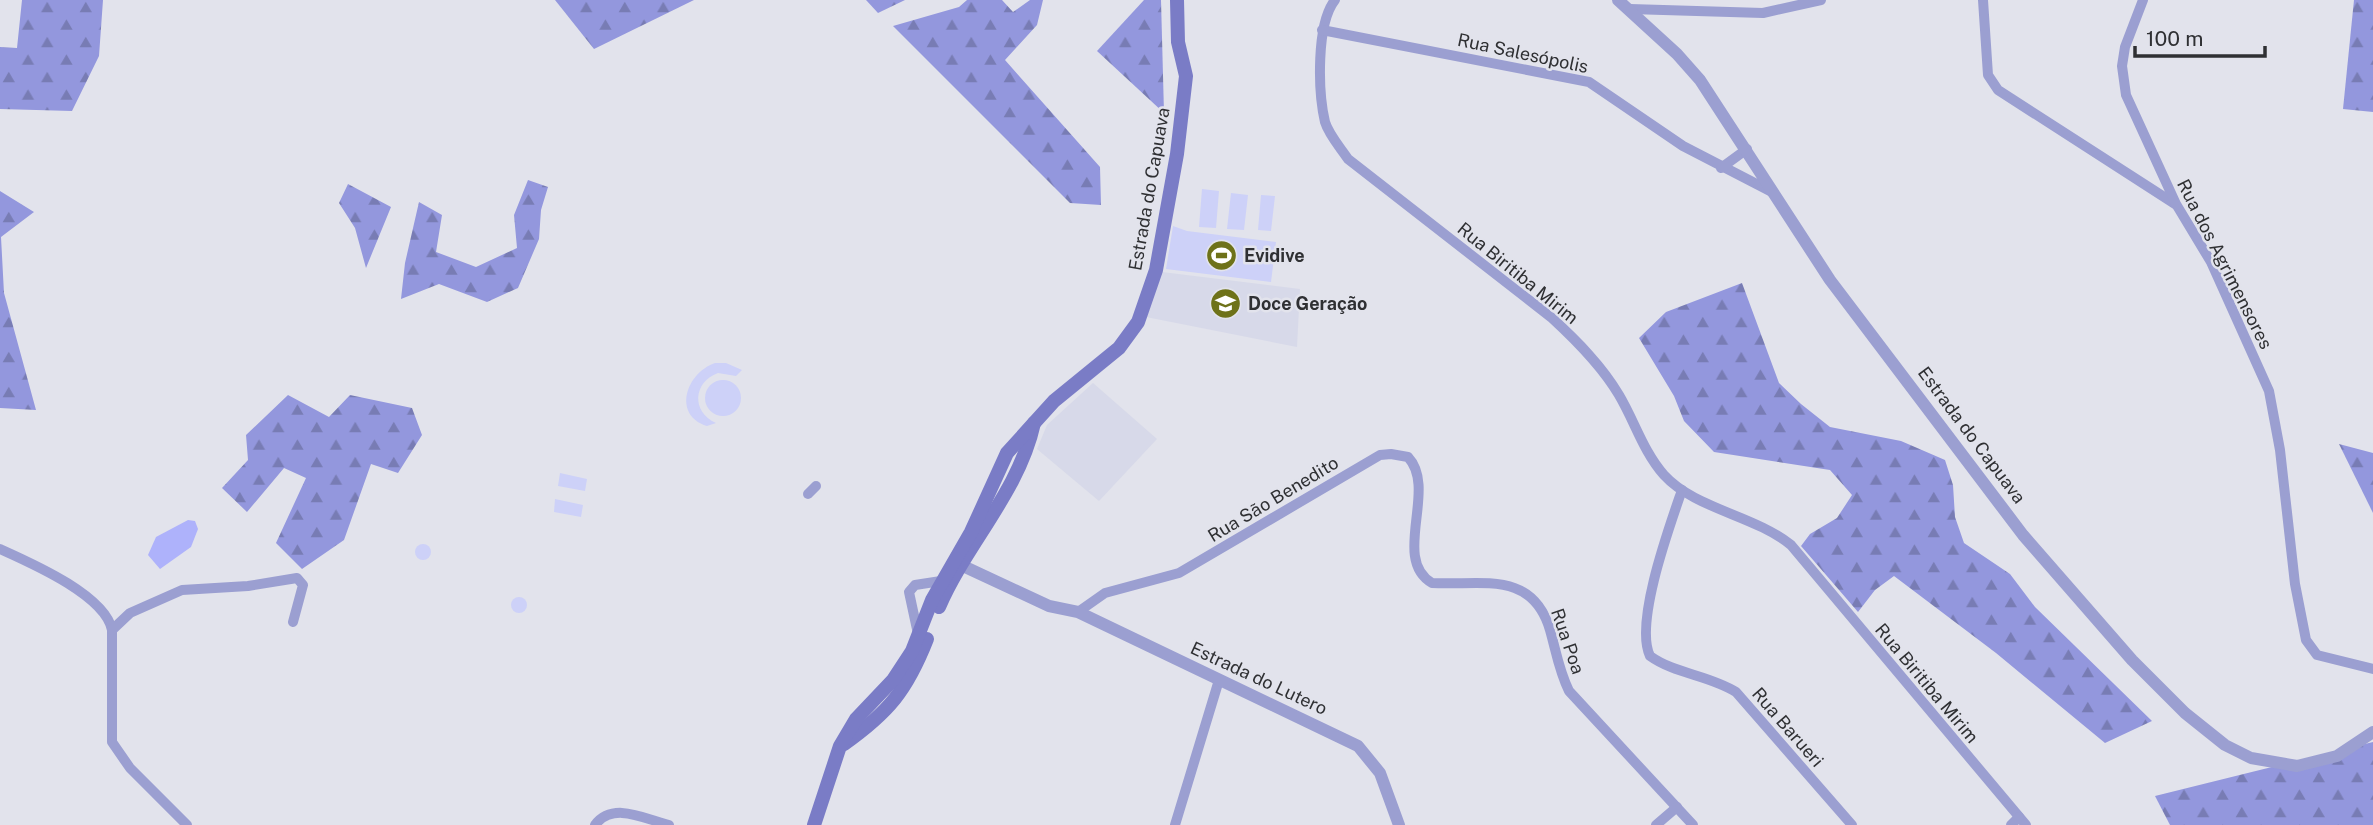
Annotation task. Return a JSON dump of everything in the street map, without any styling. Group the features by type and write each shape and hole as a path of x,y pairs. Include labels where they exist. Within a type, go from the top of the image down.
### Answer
{"main road":[{"name":"Estrada do Capuava","path":"814,825 840,746 856,719 903,666 942,581 971,532 1003,460 1054,401 1119,348 1138,322 1150,293 1165,228 1186,76 1178,42 1177,0"},
{"name":"Estrada do Capuava","path":"840,746 872,724 895,703 912,674 942,600 1017,467 1034,422"},
{"path":"1003,460 1017,467"},
{"path":"882,692 885,702 895,703"}],"street":[{"path":"1322,30 1328,9 1335,0"},
{"name":"Estrada do Capuava","path":"1618,0 1700,80 1830,280 2023,535 2132,660 2185,713 2225,745 2251,758 2276,764 2297,766 2322,762 2356,746 2373,732"},
{"path":"1630,9 1763,13 1821,0"},
{"path":"1983,0 1988,75 1998,90 2176,204"},
{"name":"Rua dos Agrimensores","path":"2143,0 2125,47 2123,82 2176,204 2211,262 2269,391 2280,450 2295,584 2309,647 2317,655 2373,669"},
{"name":"Rua Salesópolis","path":"1322,30 1589,82 1721,168 1773,192"},
{"name":"Rua Biritiba Mirim","path":"1322,30 1325,123 1348,159 1552,318 1581,345 1619,394 1648,454 1666,477 1682,490 1758,523 1791,545 2022,821"},
{"path":"1721,168 1747,149"},
{"name":"Rua São Benedito","path":"1078,612 1105,593 1179,572 1380,455 1391,453 1408,457 1418,471 1415,540"},
{"name":"Rua Barueri","path":"1682,490 1654,582 1645,638 1650,656 1669,666 1721,682 1736,692 1852,825"},
{"name":"Rua Poa","path":"1415,540 1419,570 1432,583 1504,584 1520,589 1533,598 1544,612 1561,676 1569,691 1693,825"},
{"path":"0,549 34,564 92,601 107,615 113,630 112,741 130,768 187,825"},
{"name":"Estrada do Lutero","path":"965,563 1048,606 1078,612 1357,746 1380,773 1399,825"},
{"path":"113,630 130,613 182,590 247,586 289,577 297,578 303,585 293,622"},
{"path":"919,635 907,596 915,585 942,581"},
{"path":"1175,825 1219,680"},
{"path":"1656,825 1677,807"},
{"path":"595,825 610,812 618,812 670,825"},
{"path":"2011,825 2022,821"}],"shaded area":[{"path":"1202,189 1219,191 1216,228 1199,227"},
{"path":"1231,193 1248,195 1244,230 1227,229"},
{"path":"1261,195 1275,196 1271,231 1258,230"},
{"name":"Evidive","path":"1173,226 1187,231 1276,242 1271,282 1166,269"},
{"name":"Doce Geração","path":"1162,272 1300,289 1297,347 1146,317"},
{"path":"715,363 726,363 742,370 736,376 718,373 704,383 698,397 699,405 702,412 716,423 707,426 696,421 689,413 687,394 690,384 697,376"},
{"path":"723,380 736,385 741,398 736,411 723,416 710,411 705,398 710,385"},
{"path":"1093,383 1157,439 1099,501 1037,449 1047,425"},
{"path":"560,473 587,479 585,491 558,486"},
{"path":"555,499 583,505 581,517 554,512"},
{"path":"188,520 195,521 198,529 191,547 160,569 148,555 156,537"},
{"path":"420,544 426,544 431,552 429,558 420,560 415,555 415,549"},
{"path":"519,597 525,599 525,611 519,613 513,611 511,605 513,599"}],"green space":[{"path":"22,0 103,0 99,56 72,111 0,109 0,47 17,48"},
{"path":"555,0 694,0 594,49"},
{"path":"866,0 905,0 878,13"},
{"path":"967,0 1002,0 1013,12 1030,0 1043,0 1037,25 1005,60 1100,167 1101,205 1070,203 893,26 959,7"},
{"path":"1144,0 1161,0 1164,113 1097,51"},
{"path":"2354,0 2373,0 2373,112 2343,109"},
{"path":"528,180 548,187 541,210 539,239 518,288 487,302 439,284 401,299 405,263 419,202 442,215 436,252 476,267 517,248 514,215"},
{"path":"348,184 391,207 366,268 355,228 339,203"},
{"path":"0,191 34,212 1,237 4,293 36,410 0,408"},
{"path":"1742,283 1779,383 1830,427 1901,441 1945,460 1953,485 1955,517 1964,543 2010,574 2035,607 2152,721 2105,743 1996,653 1894,576 1875,590 1858,612 1801,546 1810,534 1837,518 1852,495 1830,470 1714,452 1684,421 1674,396 1639,338 1666,312"},
{"path":"288,395 329,417 350,395 412,408 422,435 398,473 371,464 344,540 302,569 276,543 306,478 284,468 247,512 222,488 248,460 246,435"},
{"path":"2339,444 2373,453 2373,513"},
{"path":"2373,742 2373,825 2170,825 2155,796"}],"place":[{"name":"Evidive","path":"1221,255"},
{"name":"Doce Geração","path":"1225,303"}]}
